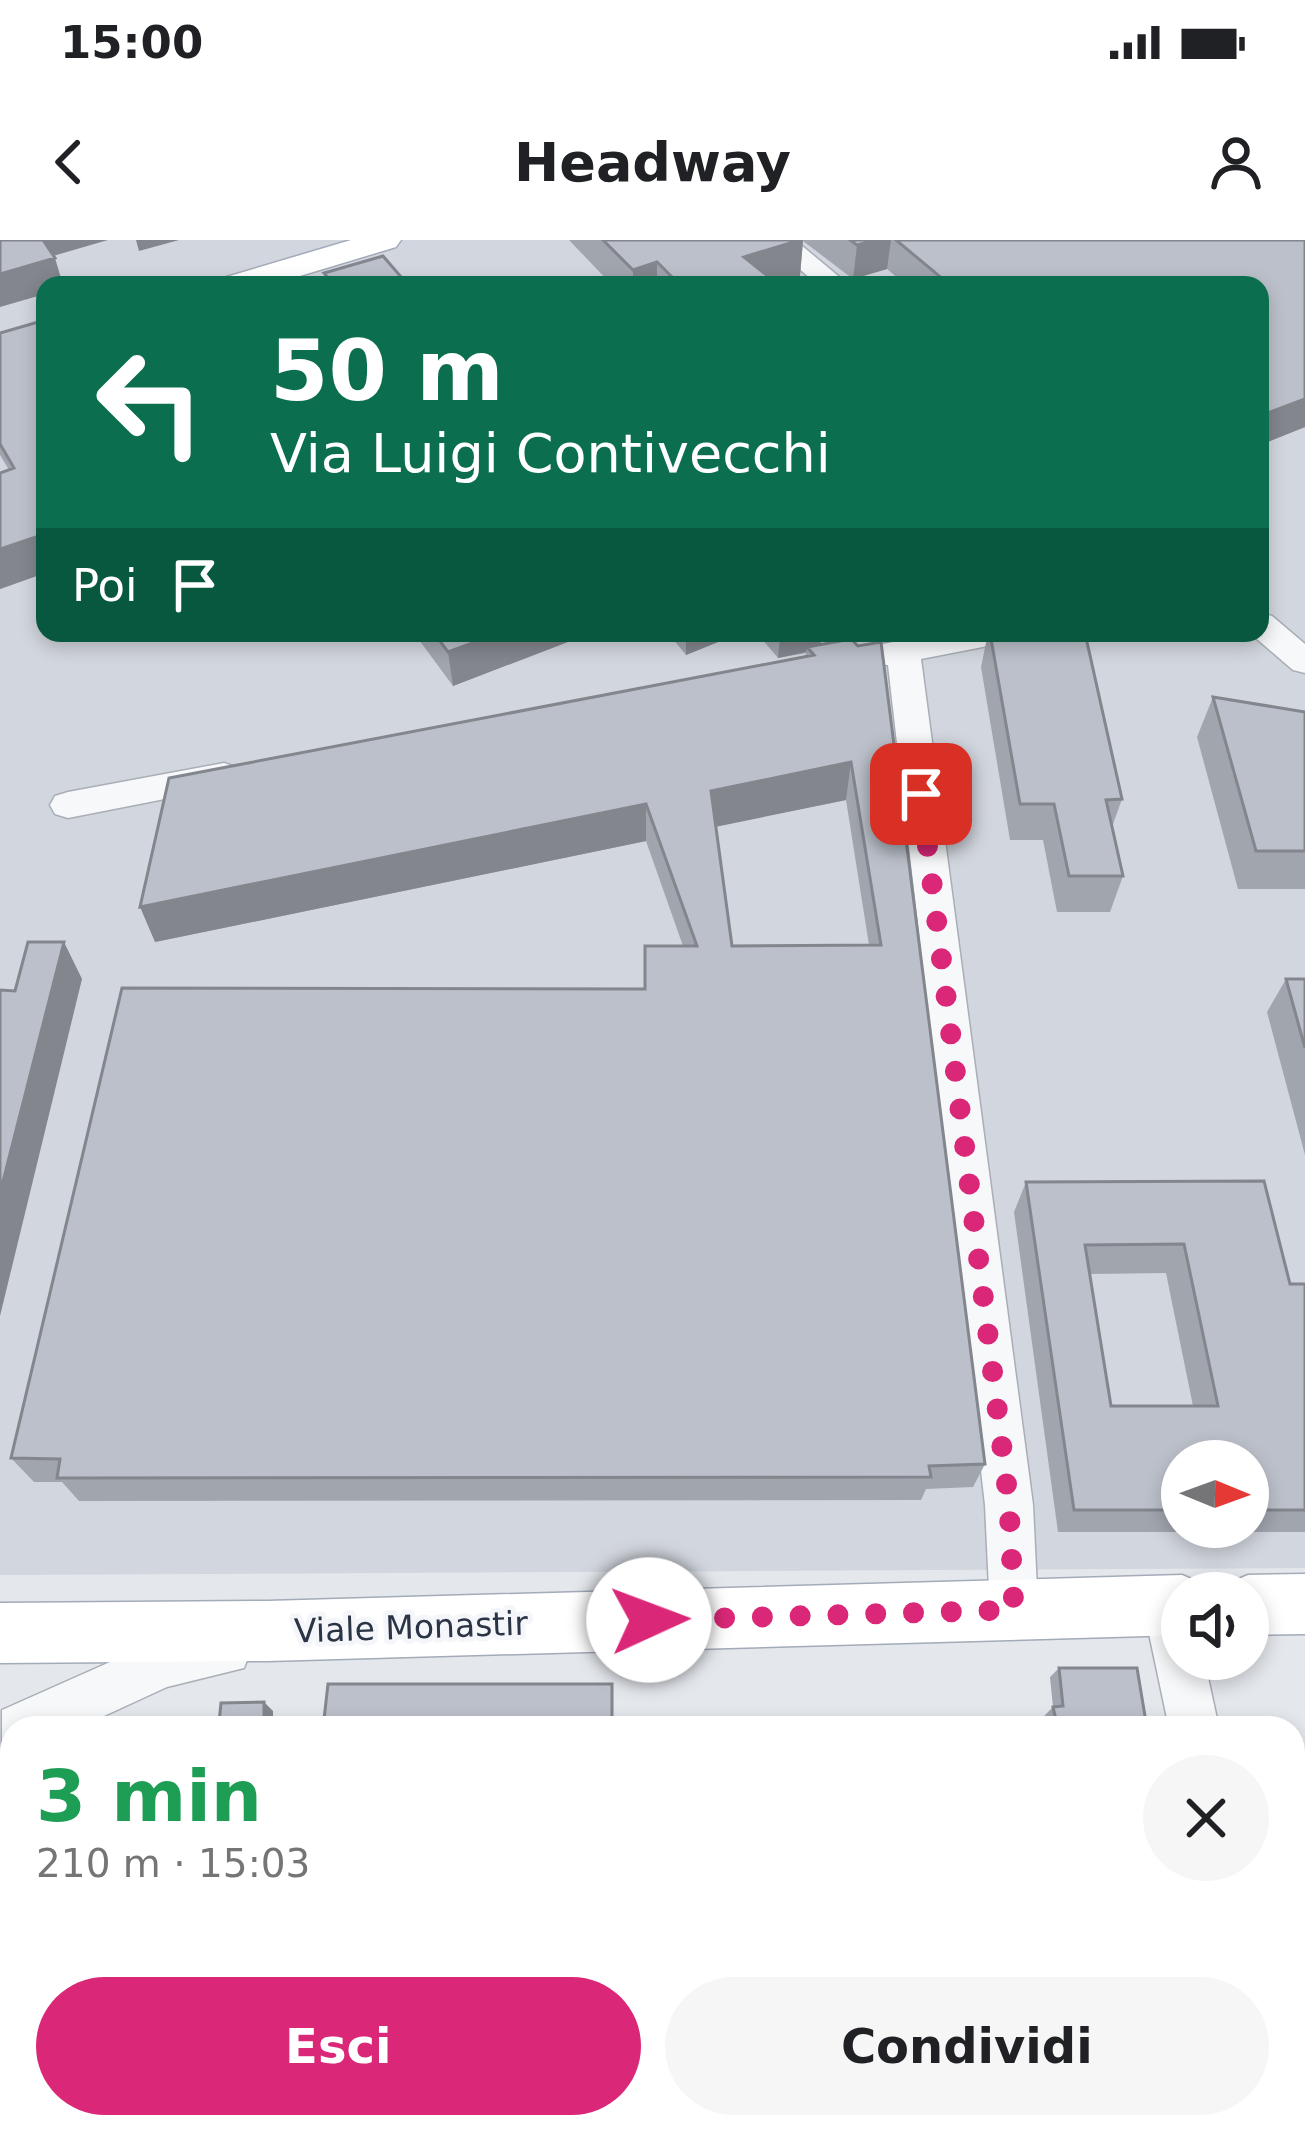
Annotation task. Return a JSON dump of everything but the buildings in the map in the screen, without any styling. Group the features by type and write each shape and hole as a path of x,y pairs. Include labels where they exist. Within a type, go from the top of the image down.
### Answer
{"main road":[{"path":"265,276 385,240"},
{"path":"1269,1605 1305,1604"},
{"name":"Viale Monastir","path":"0,1633 1161,1605"}],"street":[{"path":"779,240 825,276"},
{"path":"1269,632 1305,662"},
{"path":"833,664 950,642"},
{"path":"903,651 1009,1504 1014,1610"},
{"path":"68,805 253,771"},
{"path":"1269,1611 1305,1620"},
{"path":"47,1716 164,1663 236,1647 268,1630"},
{"path":"1187,1680 1192,1716"}],"shaded area":[{"path":"0,240 1305,240 1305,1568 0,1575"}],"route":[{"path":"649,1620 1014,1610 1009,1504 921,794"}]}
